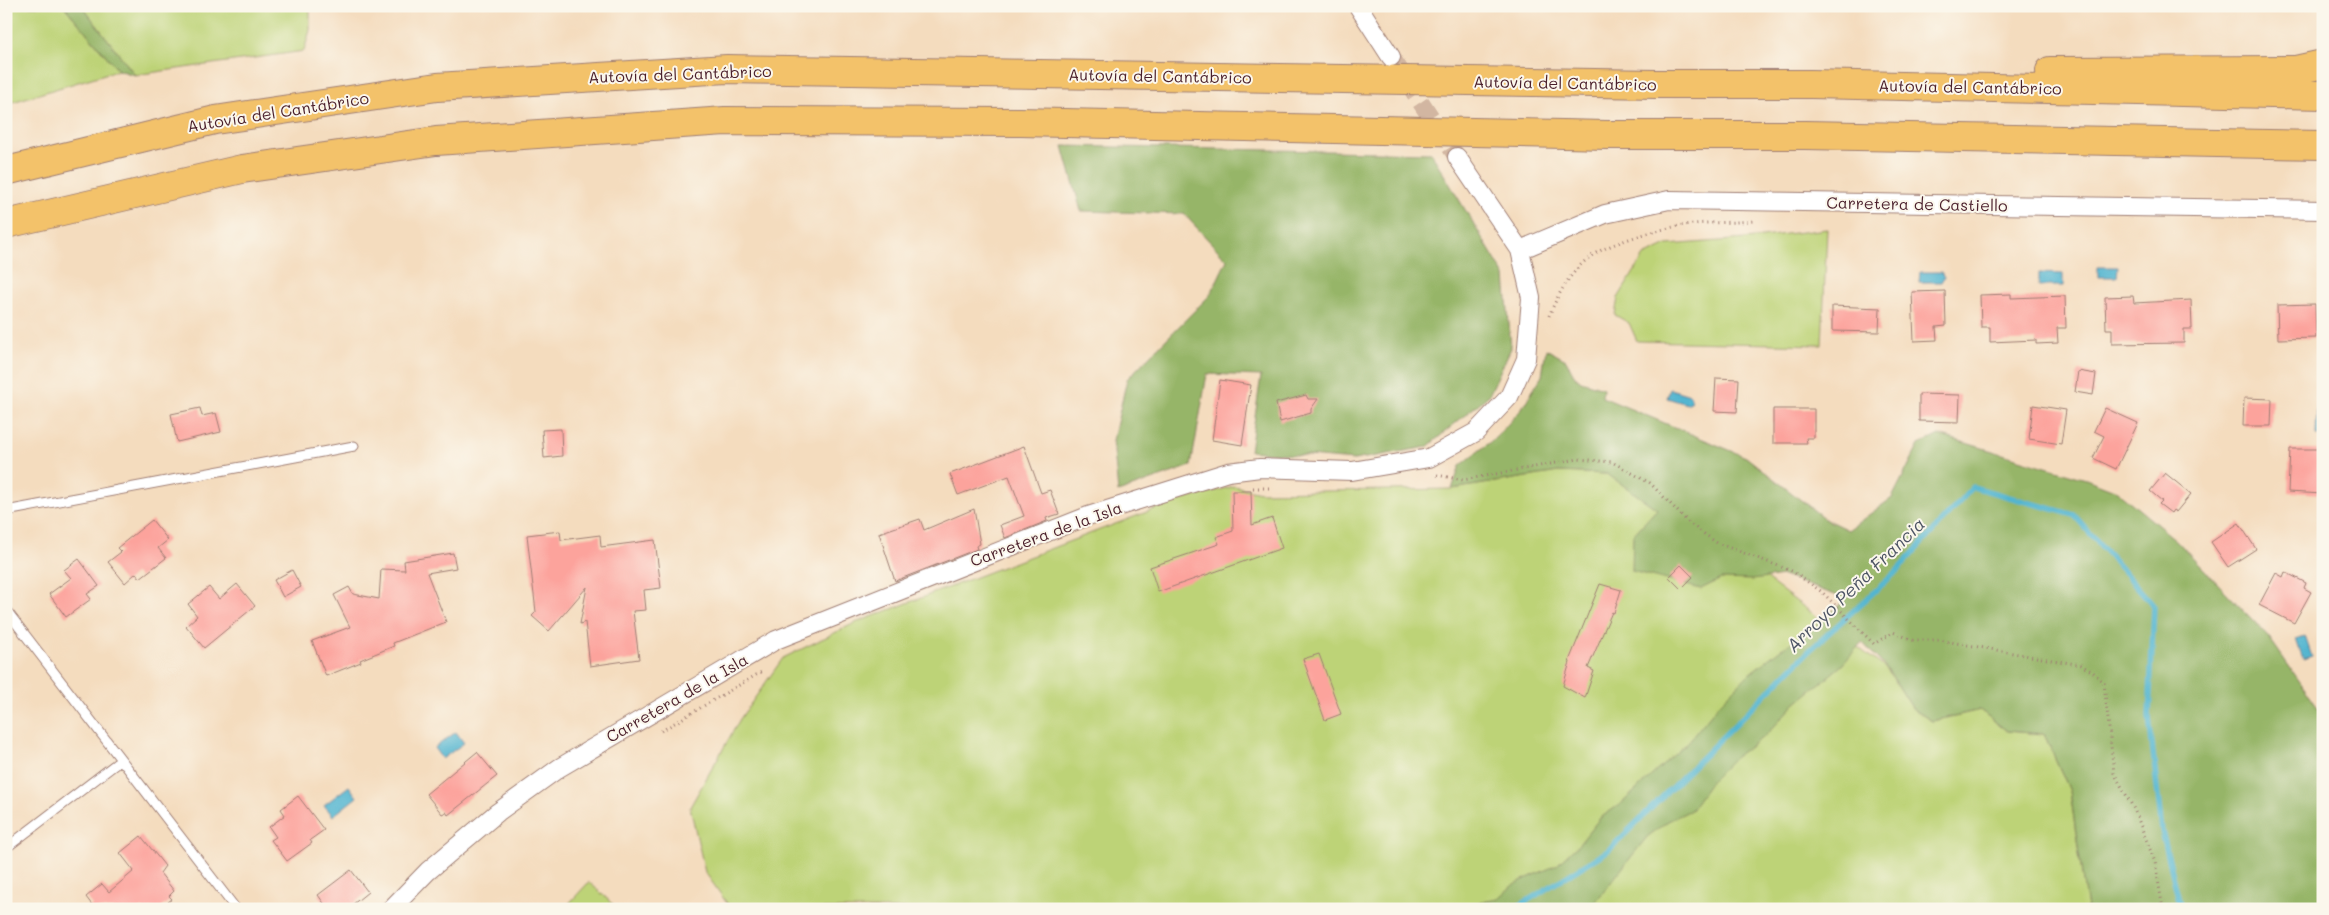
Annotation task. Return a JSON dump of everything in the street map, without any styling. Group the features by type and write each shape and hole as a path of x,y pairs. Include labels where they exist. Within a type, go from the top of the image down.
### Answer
{"highway":[{"path":"1656,84 1812,72 2296,70 2323,64"},
{"name":"Autovía del Cantábrico","path":"6,171 215,120 436,87 726,69 1656,84 1821,84 2323,95"},
{"path":"6,224 252,168 436,141 725,121 1020,122 1607,135 1805,135 2323,145"}],"street":[{"path":"1358,6 1390,57"},
{"name":"Carretera de la Isla","path":"392,909 428,871 498,812 558,768 776,640 1088,516 1228,472 1260,468 1352,472 1429,458 1476,432 1509,398 1526,359 1531,298 1520,250 1457,157"},
{"name":"Carretera de Castiello","path":"1520,250 1605,214 1669,200 2323,210"}],"lane":[{"path":"6,511 354,446"},
{"path":"6,610 236,909"},
{"path":"6,848 121,760"}],"path":[{"path":"1548,318 1558,294 1573,275 1590,257 1617,243 1684,225 1754,221"},
{"path":"1443,470 1436,475 1463,480 1578,460 1612,462 1650,483 1690,522 1717,543 1792,571 1822,592 1874,644 1893,632 1913,640 1939,640 2081,665 2093,672 2104,683 2114,773 2134,809 2156,862 2164,909"},
{"path":"1252,488 1260,490 1277,486"},
{"path":"657,734 769,667"}],"green space":[{"path":"6,6 64,6 118,70 6,104"},
{"path":"64,6 82,6 135,75 118,70"},
{"path":"82,6 310,6 310,30 304,51 135,75"},
{"path":"1063,146 1431,153 1505,276 1511,348 1489,395 1427,447 1354,460 1250,451 1261,376 1207,374 1191,466 1118,492 1113,440 1127,379 1210,295 1227,260 1184,214 1081,211"},
{"path":"1827,229 1822,345 1637,341 1629,323 1615,315 1618,298 1644,256 1667,245 1746,239"},
{"path":"1546,349 1566,360 1574,375 1581,381 1603,388 1602,397 1746,457 1825,519 1848,530 1892,498 1919,445 1939,435 2086,479 2117,491 2177,541 2268,636 2323,715 2323,909 2087,909 2070,791 2044,734 2007,731 1980,710 1932,721 1913,709 1888,670 1862,642 1842,665 1795,704 1766,735 1735,757 1712,780 1691,810 1668,821 1647,837 1593,905 1586,909 1443,909 1498,899 1514,884 1557,865 1580,843 1600,818 1622,803 1689,741 1720,703 1749,674 1781,649 1811,630 1846,599 1783,576 1752,580 1721,579 1701,589 1632,571 1633,535 1657,509 1607,474 1558,472 1452,489 1460,466 1495,438 1520,411 1542,376"},
{"path":"1558,472 1607,474 1642,491 1749,566 1888,670 1913,709 1932,721 1980,710 2007,731 2044,734 2070,791 2087,909 731,909 705,872 690,807 740,719 783,658 855,623 1168,504 1234,486 1260,492 1452,489"},
{"path":"589,882 618,909 564,909"}],"water":[{"path":"2098,267 2118,267 2117,277 2098,277"},
{"path":"1920,272 1941,272 1944,277 1941,282 1919,282"},
{"path":"2039,273 2063,274 2063,286 2039,286"},
{"path":"1670,389 1690,395 1692,401 1687,404 1667,398"},
{"path":"2317,406 2323,406 2323,436 2316,436"},
{"path":"2305,636 2312,657 2303,660 2296,639"},
{"path":"456,732 464,743 442,759 434,748"},
{"path":"349,786 357,797 333,816 324,805"}],"building":[{"path":"1945,291 1946,326 1936,327 1937,340 1914,341 1912,292"},
{"path":"2011,294 2011,298 2065,296 2066,328 2057,328 2058,343 2036,344 2036,340 1990,342 1990,327 1981,327 1980,295"},
{"path":"2133,296 2134,303 2191,300 2192,329 2184,329 2184,343 2112,344 2112,329 2106,329 2105,297"},
{"path":"2315,304 2316,338 2278,339 2277,305"},
{"path":"1832,306 1880,308 1879,332 1832,331"},
{"path":"2078,371 2096,374 2093,395 2075,392"},
{"path":"1716,378 1739,379 1737,412 1714,411"},
{"path":"1220,380 1251,385 1242,445 1212,440"},
{"path":"1919,394 1960,395 1959,422 1919,421"},
{"path":"1306,395 1308,399 1318,399 1311,409 1311,413 1280,422 1276,403"},
{"path":"2244,398 2272,399 2271,426 2243,426"},
{"path":"2033,405 2066,410 2061,444 2029,439"},
{"path":"200,408 202,416 216,413 221,432 177,442 171,414"},
{"path":"2105,408 2138,423 2116,469 2093,458 2104,436 2094,431"},
{"path":"1773,409 1814,409 1814,438 1806,438 1807,443 1773,443"},
{"path":"561,429 562,456 544,458 542,430"},
{"path":"1024,446 1041,493 1050,490 1059,514 1046,518 1047,521 1005,538 1000,525 1024,516 1009,476 958,495 950,474"},
{"path":"2290,449 2319,449 2319,456 2323,456 2323,494 2288,492"},
{"path":"2165,473 2191,494 2176,512 2173,510 2171,513 2159,504 2162,501 2150,491"},
{"path":"1232,491 1251,491 1252,525 1272,518 1282,548 1158,592 1150,567 1219,544 1216,537 1233,531"},
{"path":"974,509 980,544 976,546 977,549 895,581 879,533 920,519 924,530"},
{"path":"152,520 168,540 158,548 166,558 140,578 136,573 125,583 108,562 121,552 117,548"},
{"path":"2239,523 2256,549 2228,567 2211,542"},
{"path":"560,531 561,540 600,535 601,547 655,540 661,588 644,590 646,610 633,611 639,659 590,666 585,622 580,624 587,587 549,631 532,616 536,612 527,535"},
{"path":"453,553 456,568 427,573 446,622 393,643 394,646 326,676 312,641 350,627 334,595 349,587 353,594 379,599 381,569 405,570 404,561"},
{"path":"79,559 99,586 87,594 91,599 66,617 49,594 71,578 64,570"},
{"path":"1681,565 1693,577 1681,589 1669,577"},
{"path":"292,570 301,587 283,597 274,580"},
{"path":"2285,572 2306,583 2304,588 2311,592 2294,623 2259,605 2276,573 2283,577"},
{"path":"237,584 255,606 204,648 186,626 197,616 188,604 209,587 219,599"},
{"path":"1600,584 1621,590 1614,613 1612,612 1588,668 1594,671 1585,698 1563,686 1569,661"},
{"path":"1319,654 1341,714 1325,720 1303,659"},
{"path":"477,752 497,776 448,815 446,812 442,814 426,794"},
{"path":"298,796 324,830 310,840 312,843 287,861 271,840 276,837 269,827 285,815 281,809"},
{"path":"141,836 165,866 160,873 174,891 169,896 172,899 159,909 88,909 92,905 86,897 102,884 109,892 134,871 120,853"},
{"path":"351,870 368,892 347,909 328,909 318,895"}],"waterway":[{"name":"Arroyo Peña Francia","path":"1514,909 1609,850 1810,650 1894,574 1973,487 2074,515 2154,606 2149,717 2162,831 2181,909"}],"tunnel":[{"path":"1391,57 1457,157"}]}
